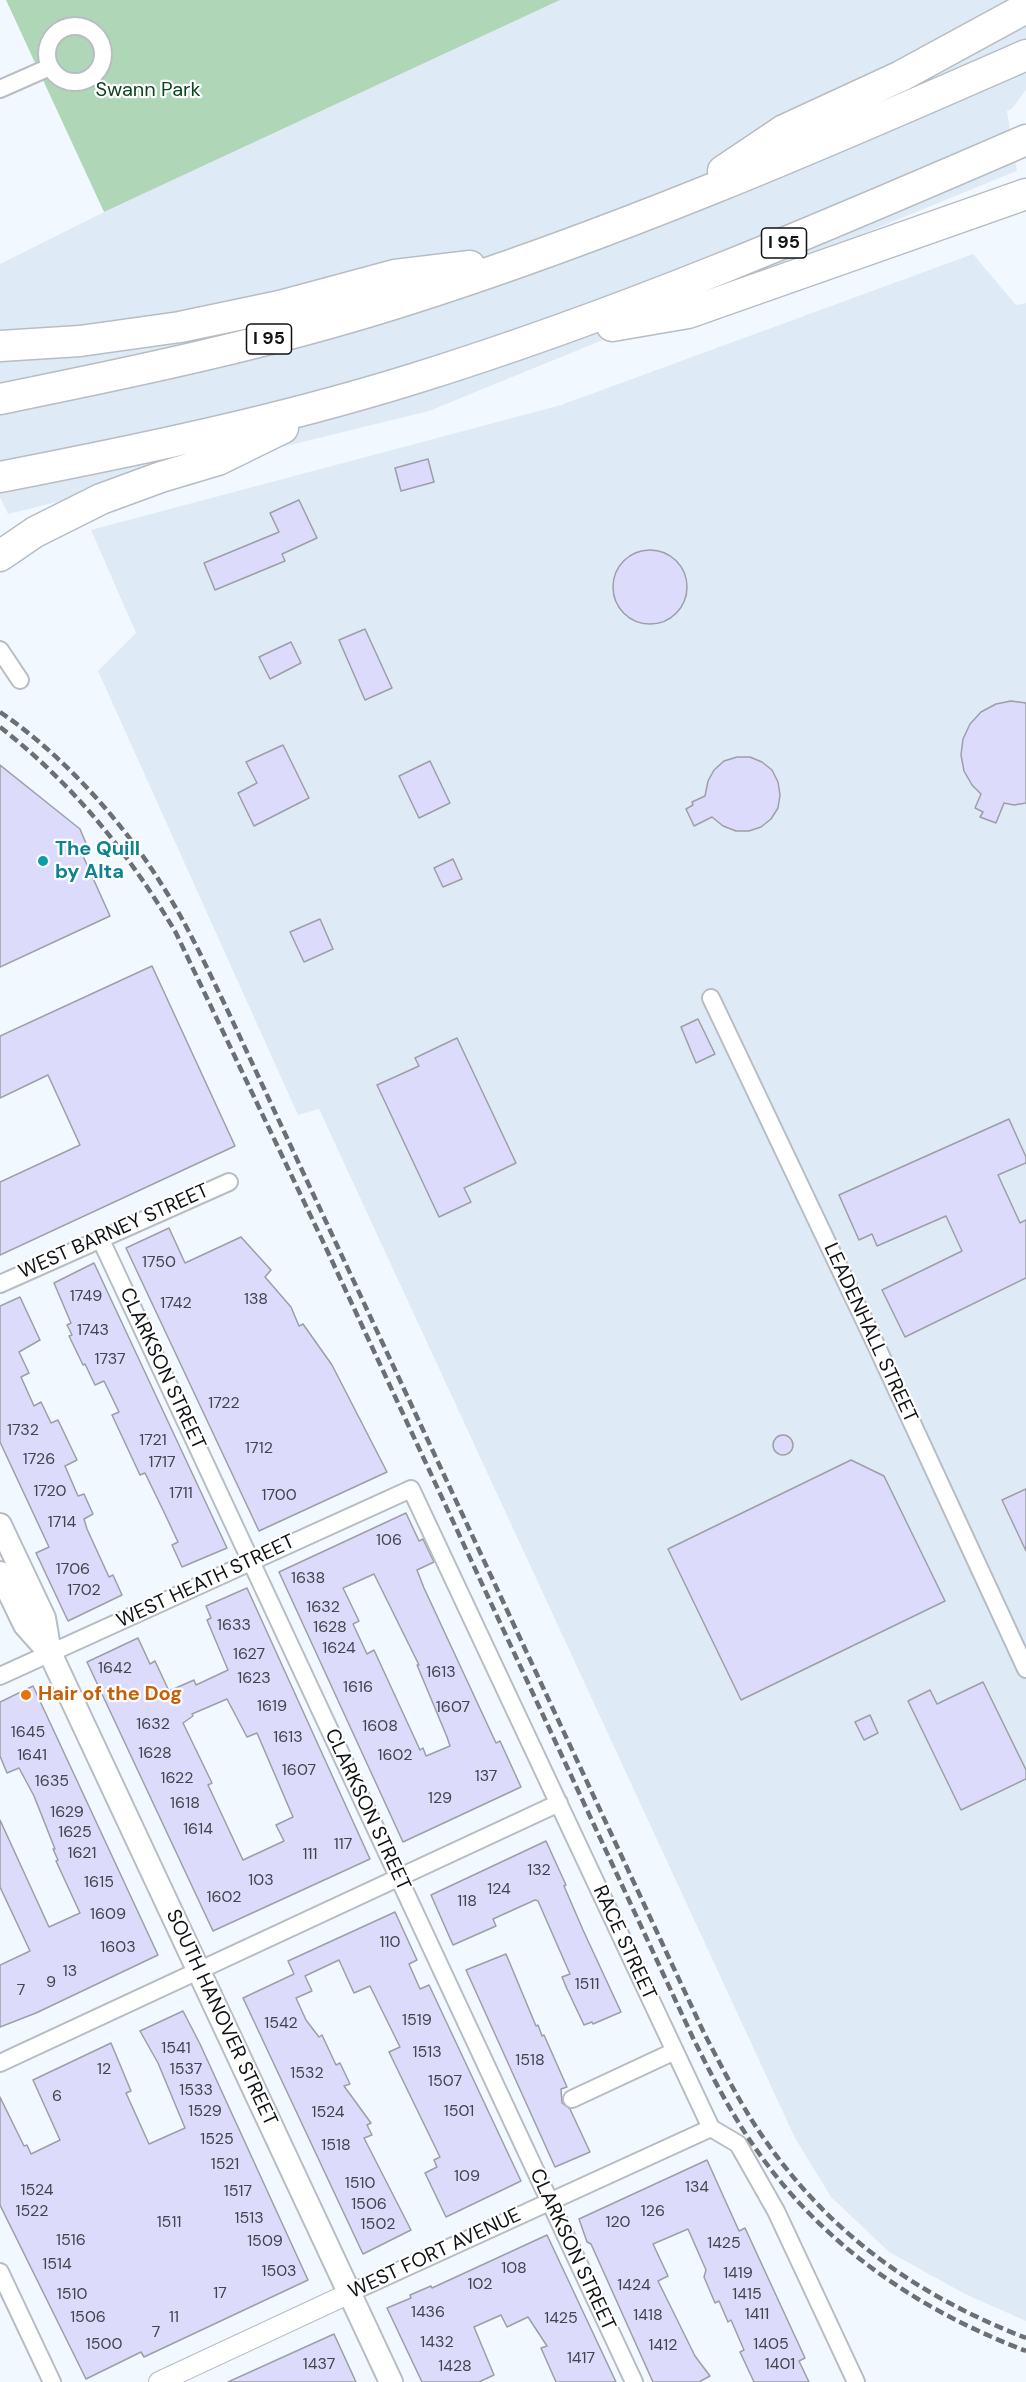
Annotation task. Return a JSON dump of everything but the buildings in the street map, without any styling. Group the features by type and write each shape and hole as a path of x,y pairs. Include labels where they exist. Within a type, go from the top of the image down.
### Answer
{"highway":[{"path":"669,207 784,130 901,76 1026,8"},
{"name":"I 95","path":"0,399 251,344 394,304 532,258 669,207 1026,56"},
{"name":"I 95","path":"0,477 270,419 410,380 538,338 760,254 1026,140"},
{"path":"538,338 688,313 1026,194"},
{"path":"0,346 80,340 180,327 280,306 396,275 532,258"},
{"path":"0,556 36,532 79,509 131,487 218,460 344,399"}],"main road":[{"name":"SOUTH HANOVER STREET","path":"0,1525 44,1618 50,1653 391,2382"},
{"name":"SOUTH HANOVER STREET","path":"0,1573 25,1625 50,1653"}],"street":[{"path":"0,90 50,67"},
{"path":"0,650 20,680"},
{"name":"LEADENHALL STREET","path":"711,998 881,1355 1026,1669"},
{"name":"WEST BARNEY STREET","path":"0,1284 229,1182"},
{"name":"CLARKSON STREET","path":"100,1238 634,2382"},
{"name":"WEST HEATH STREET","path":"0,1676 411,1489"},
{"name":"RACE STREET","path":"411,1489 711,2128"},
{"path":"0,2063 559,1803"},
{"path":"572,2099 675,2051"},
{"path":"711,2128 738,2144 776,2211 856,2382"},
{"name":"WEST FORT AVENUE","path":"159,2382 711,2128"},
{"path":"0,2272 52,2382"}],"shaded area":[{"path":"560,0 1026,0 1026,90 1010,111 1019,170 429,411 8,514 0,497 0,264 104,212"},
{"path":"973,254 1016,305 1026,303 1026,2321 965,2294 889,2252 831,2197 795,2138 319,1109 298,1115 98,671 136,633 91,530 561,405"}],"green space":[{"name":"Swann Park","path":"6,0 560,0 104,212"}],"pier":[{"path":"1026,102 1026,176 1021,178 1017,171 1007,111"}],"railway":[{"path":"0,712 46,748 110,814 146,861 188,930 704,2033 756,2127 791,2174 819,2206 880,2259 949,2303 1026,2338"},
{"path":"0,727 52,772 98,821 139,875 176,933 326,1248 693,2038 734,2115 761,2156 791,2194 824,2228 859,2258 897,2286 938,2310 1026,2351"}],"place":[{"name":"The Quill by Alta","path":"43,861"},
{"name":"Hair of the Dog","path":"26,1695"}]}
